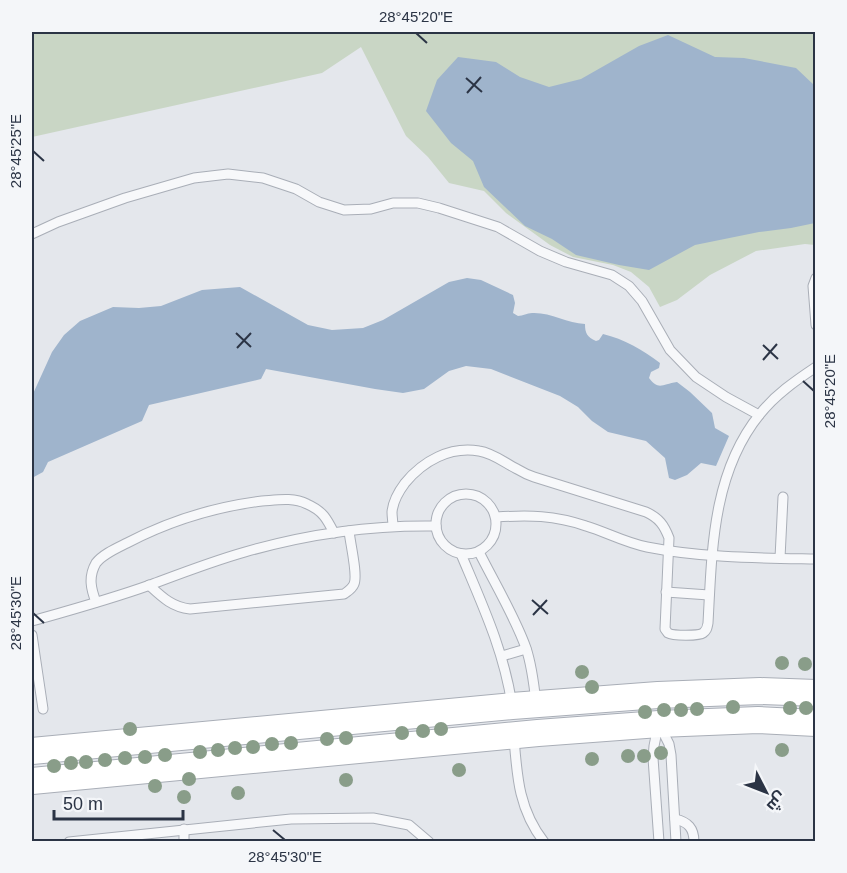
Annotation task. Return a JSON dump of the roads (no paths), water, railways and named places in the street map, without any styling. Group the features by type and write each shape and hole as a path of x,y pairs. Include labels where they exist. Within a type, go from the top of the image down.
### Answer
{"street":[{"path":"32,751 524,705 658,695 760,691 816,693"},
{"path":"658,695 658,724"},
{"path":"524,705 526,735"},
{"path":"32,781 658,724 758,720 816,723"}],"lane":[{"path":"32,234 58,222 125,198 194,178 228,174 263,177 296,189 319,202 344,210 371,209 393,203 418,203 439,208 498,227 540,251 566,262 612,275 629,286 642,301 670,350 696,377 759,415"},
{"path":"816,278 813,286 816,325"},
{"path":"393,526 392,513 395,500 415,470 434,457 457,451 480,451 501,459 534,477 652,514 657,518 665,527 669,538 665,629 668,633 698,635 703,633 708,623 714,525 720,496 730,467 759,415 777,396 816,367"},
{"path":"466,494 485,500 496,517 496,528 488,546 470,555 461,555 451,551 443,545 438,536 436,516 448,500 457,495 466,494"},
{"path":"780,558 783,497"},
{"path":"96,602 91,589 91,574 97,562 150,531 193,515 238,504 284,499 307,503 326,516 334,533"},
{"path":"496,517 526,515 557,518 643,546 668,551 816,560"},
{"path":"32,621 149,585 197,566 247,551 349,531 393,526 436,526"},
{"path":"149,585 174,606 190,609 344,594 355,584 349,531"},
{"path":"479,552 526,649 531,667 524,705"},
{"path":"461,555 502,656 506,673 524,705"},
{"path":"666,592 710,595"},
{"path":"32,635 43,709"},
{"path":"502,656 526,649"},
{"path":"658,724 665,733 671,755 676,842"},
{"path":"658,724 653,758 659,842"},
{"path":"526,735 518,783 526,810 544,842"},
{"path":"69,842 291,819 373,818 409,825 429,842"},
{"path":"675,819 690,826 694,834 694,842"},
{"path":"184,829 184,842"}],"water":[{"path":"668,35 715,57 744,58 796,68 815,86 815,223 695,245 649,270 576,255 552,239 525,226 484,187 473,161 451,143 426,111 437,80 458,57 496,62 520,77 549,87 581,79 639,46"},
{"path":"467,278 481,280 513,295 515,303 513,313 518,316 539,313 585,324 587,334 596,341 603,334 611,336 633,346 660,363 659,368 651,372 649,378 652,382 661,386 677,382 712,413 715,428 729,436 716,466 701,463 687,475 675,480 669,478 665,458 646,441 608,432 578,407 560,396 491,369 466,366 449,371 424,389 403,393 266,369 261,379 149,405 142,421 48,462 43,472 32,478 32,396 52,352 64,335 80,321 113,307 161,306 202,290 240,287 308,325 332,330 363,328 383,320 449,282"}]}
